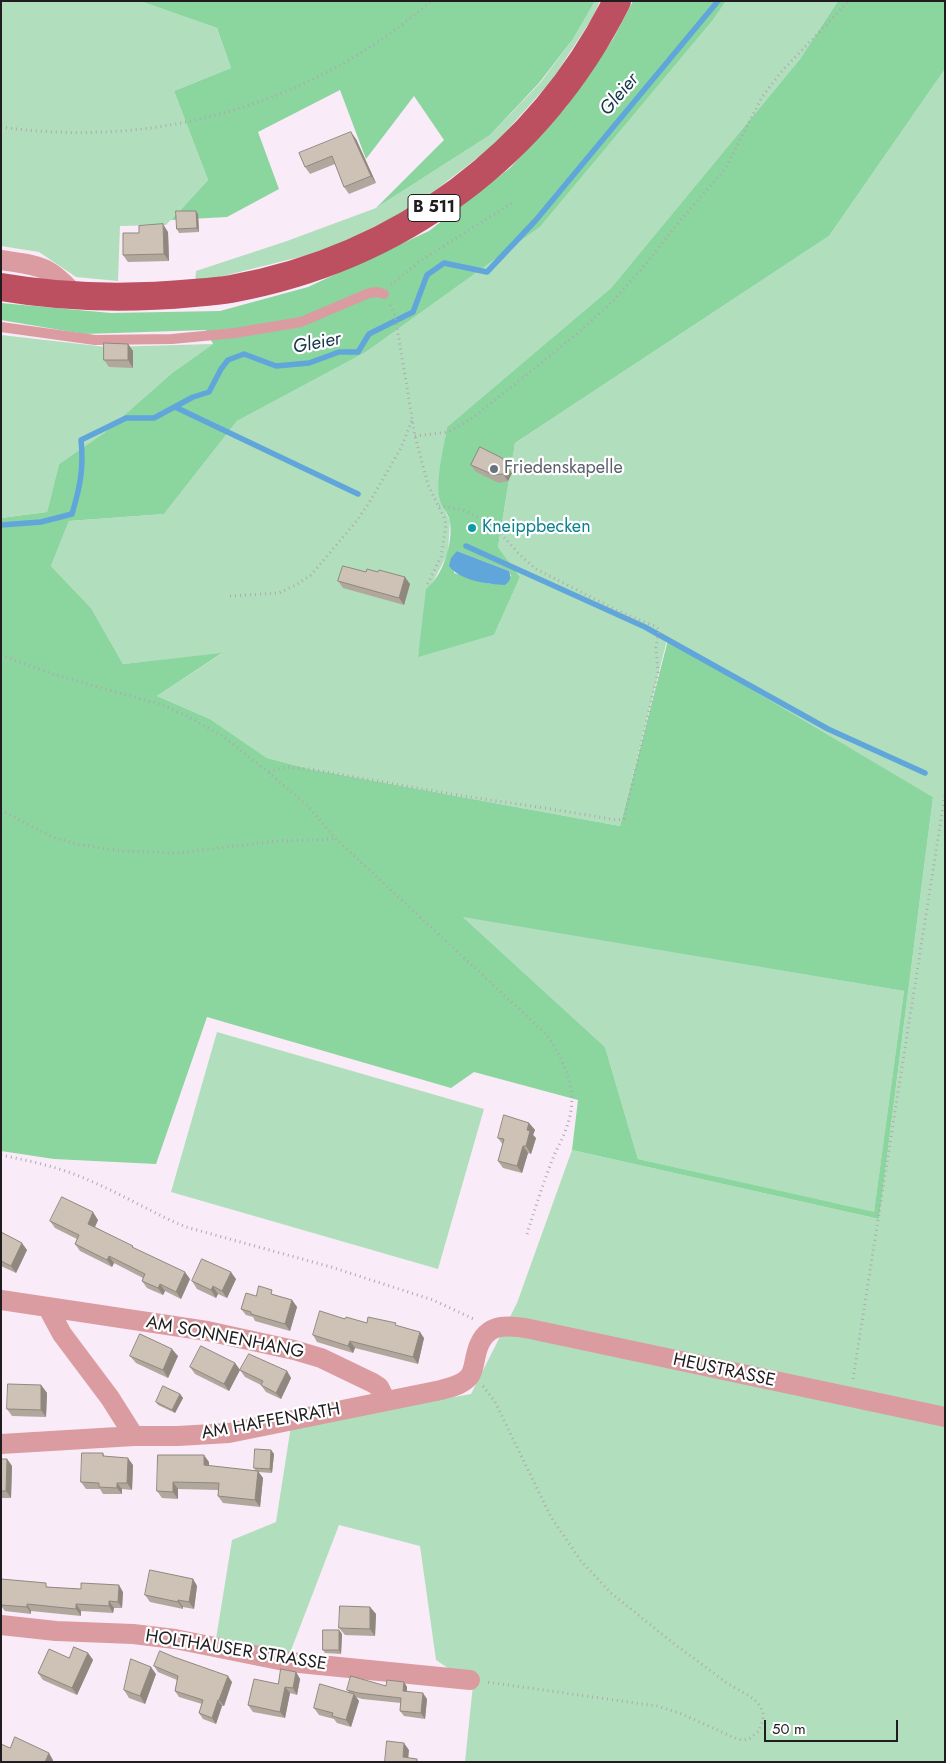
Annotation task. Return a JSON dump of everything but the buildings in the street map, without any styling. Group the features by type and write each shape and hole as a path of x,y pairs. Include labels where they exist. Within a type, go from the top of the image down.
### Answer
{"main road":[{"name":"B 511","path":"1,287 76,295 145,297 231,289 319,266 389,236 452,196 506,153 525,134 545,112 588,53 617,1"}],"street":[{"path":"1,260 40,266 60,278 76,295"},
{"name":"AM SONNENHANG","path":"1,1300 207,1331 310,1354 373,1382 382,1390 386,1401"},
{"path":"48,1308 62,1334 110,1398 134,1436"},
{"path":"472,1372 480,1344 486,1335 499,1327"},
{"name":"HEUSTRASSE","path":"499,1327 530,1329 945,1417"},
{"name":"AM HAFFENRATH","path":"1,1444 134,1436 194,1436 229,1433 441,1390 464,1382 472,1372"},
{"name":"HOLTHAUSER STRASSE","path":"1,1625 37,1630 114,1633 160,1638 191,1642 276,1660 470,1680"}],"lane":[{"path":"1,327 95,340 181,338 235,333 301,322 369,294 377,292 384,294"}],"path":[{"path":"1,126 60,132 95,133 135,130 174,125 247,107 307,82 364,52 403,25 431,1"},
{"path":"414,436 448,432 474,418 578,333 612,302 725,169 762,98 781,72 849,1"},
{"path":"384,294 400,276 420,261 512,203"},
{"path":"395,316 414,436 428,485 444,518 446,532 441,556 427,585"},
{"path":"230,596 279,593 311,575 355,524 369,503 401,448 412,420"},
{"path":"268,772 286,767 309,769 463,796 617,820 624,819 658,672 656,648 659,630 655,626 620,612 536,569 522,557 491,523 461,509 439,506"},
{"path":"1,655 55,675 159,704 187,716 224,737 308,806 336,839 546,1034 560,1055 569,1076 572,1089 572,1106 565,1133 553,1158 527,1234"},
{"path":"850,1398 945,794"},
{"path":"1,810 52,837 76,844 120,851 177,853 277,841 336,839"},
{"path":"1,1155 58,1168 86,1178 186,1227 331,1267 433,1300 460,1314 499,1327"},
{"path":"470,1680 657,1706 682,1714 736,1739 743,1740 755,1735 759,1731 764,1718 760,1706 754,1700 727,1683 673,1643 611,1593 581,1562 551,1517 495,1402 472,1372"}],"green space":[{"path":"1,1 140,1 217,28 231,68 174,91 208,180 166,225 120,226 118,281 76,277 39,252 1,246"},
{"path":"140,1 595,1 573,39 539,83 490,135 376,208 444,140 414,96 366,159 340,90 258,132 279,189 227,217 171,220 208,180 174,91 231,68 217,28"},
{"path":"595,1 600,1 593,17 552,80 494,145 415,206 328,250 195,283 196,271 287,241 376,208 490,135 540,83 573,39"},
{"path":"633,1 726,1 713,20 540,227 366,352 237,421 164,514 69,521 51,566 91,608 123,664 222,653 157,696 210,719 267,758 309,769 620,826 668,640 933,797 879,1219 572,1150 578,1100 474,1072 451,1088 207,1017 156,1164 54,1159 1,1151 1,518 47,512 59,464 104,433 172,373 213,344 206,330 84,334 1,320 1,303 111,313 220,311 308,287 429,231 510,168 566,107 613,39","holes":["463,917 904,991 874,1212 638,1159 605,1047"]},
{"path":"726,1 838,1 800,59 611,288 447,427 439,478 439,498 450,521 448,553 432,584 418,656 494,635 520,577 498,547 515,443 829,236 945,69 945,1762 465,1762 473,1685 436,1660 420,1546 339,1525 290,1653 216,1639 232,1540 276,1522 291,1426 471,1394 517,1303 572,1150 879,1219 933,797 667,640 620,826 309,769 267,758 210,719 157,696 221,654 123,664 91,608 51,566 69,521 164,514 237,421 366,352 540,227 713,20"},
{"path":"838,1 945,1 945,69 829,236 515,443 498,547 520,577 494,635 418,657 426,589 442,568 450,540 449,519 440,500 438,489 439,471 447,427 611,288 800,59","holes":["457,551 509,571 511,576 490,584 454,573"]},
{"path":"1,335 107,347 213,344 172,373 104,433 59,464 47,512 1,518"},
{"path":"462,916 904,991 874,1213 638,1159 605,1047"},
{"path":"217,1032 484,1109 438,1269 171,1192"}],"water":[{"path":"457,551 509,571 509,580 505,585 498,585 475,581 460,575 449,566 451,558"}],"waterway":[{"name":"Gleier","path":"1,525 41,522 72,514 81,477 81,440 126,418 154,418 193,397 209,392 228,360 244,354 276,366 309,363 339,352 358,352 369,334 413,312 427,275 444,263 487,272 536,220 718,1"},
{"path":"175,407 358,494"},
{"path":"466,546 645,627 828,729 925,773"}],"place":[{"name":"Friedenskapelle","path":"494,469"},
{"name":"Kneippbecken","path":"472,528"}]}
